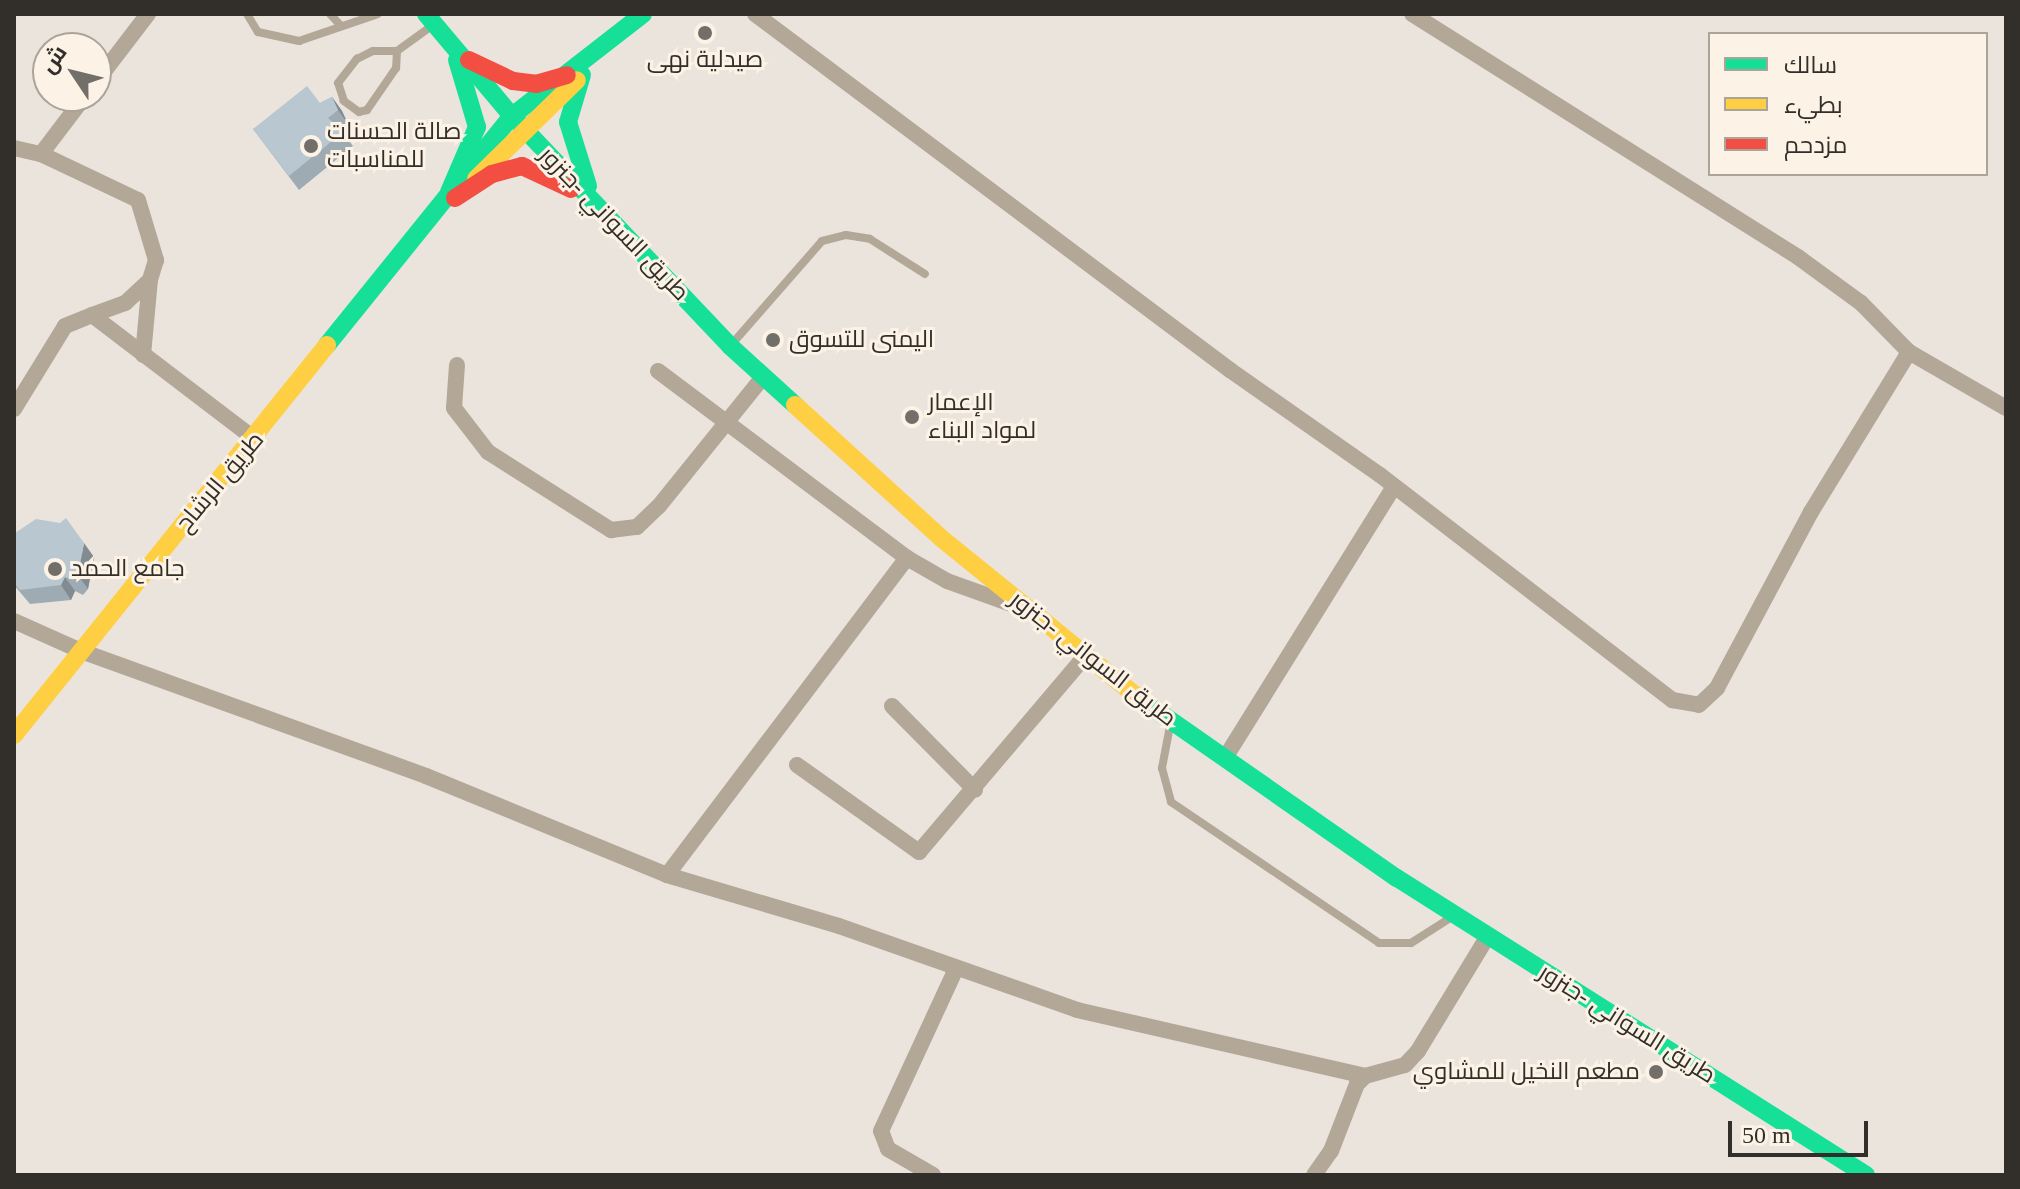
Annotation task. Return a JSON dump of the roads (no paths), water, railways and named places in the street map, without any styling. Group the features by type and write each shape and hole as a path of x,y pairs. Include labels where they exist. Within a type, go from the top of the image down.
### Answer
{"main road":[{"path":"454,50 513,81 536,84 574,75 643,14"},
{"name":"طريق السواني -جنزور","path":"430,20 512,116 730,346 874,480 1085,656 1171,721 1455,915 1866,1175"},
{"path":"452,195 477,127 454,50"},
{"path":"574,75 568,122 570,143 599,206"},
{"name":"طريق الرشاح","path":"14,735 256,440 512,116 574,75"},
{"name":"طريق الرشاح","path":"452,195 528,133 574,75"},
{"path":"452,195 492,174 522,166 541,170 599,206"}],"street":[{"path":"112,61 148,14"},
{"path":"755,14 1230,370 1394,487 1672,700 1699,705 1717,688 1817,502 1909,352"},
{"path":"1412,14 1798,257 1861,303 1909,352 2006,408"},
{"path":"41,154 73,112"},
{"path":"14,148 41,154 138,200 156,260 150,280 143,355"},
{"path":"14,409 65,326 125,303 150,280"},
{"path":"92,315 256,440"},
{"path":"457,365 454,408 488,452 611,530 637,527 763,377"},
{"path":"658,371 729,420 907,558 947,581 1030,611"},
{"path":"1225,758 1394,487"},
{"path":"667,875 907,558"},
{"path":"14,621 81,651 426,776 667,875 839,926 1077,1010 1365,1076 1392,1071 1418,1051 1488,936"},
{"path":"797,765 919,852 975,790 1085,656"},
{"path":"892,706 975,790"},
{"path":"933,1175 888,1149 881,1131 956,969"},
{"path":"1314,1175 1331,1151 1352,1094 1365,1076"}],"lane":[{"path":"247,14 258,32 299,41 378,14"},
{"path":"330,14 341,26"},
{"path":"397,51 364,53 343,74 338,91 351,108 367,110 389,85 397,51 430,20"},
{"path":"730,346 822,241 846,235 870,239 925,274"},
{"path":"1171,721 1162,768 1168,791 1171,802 1197,820 1379,943 1411,943 1455,915"}],"place":[{"name":"صيدلية نهى","path":"705,33"},
{"name":"صالة الحسنات للمناسبات","path":"311,146"},
{"name":"اليمنى للتسوق","path":"773,340"},
{"name":"الإعمار لمواد البناء","path":"912,417"},
{"name":"جامع الحمد","path":"55,569"},
{"name":"مطعم النخيل للمشاوي","path":"1656,1072"}]}
